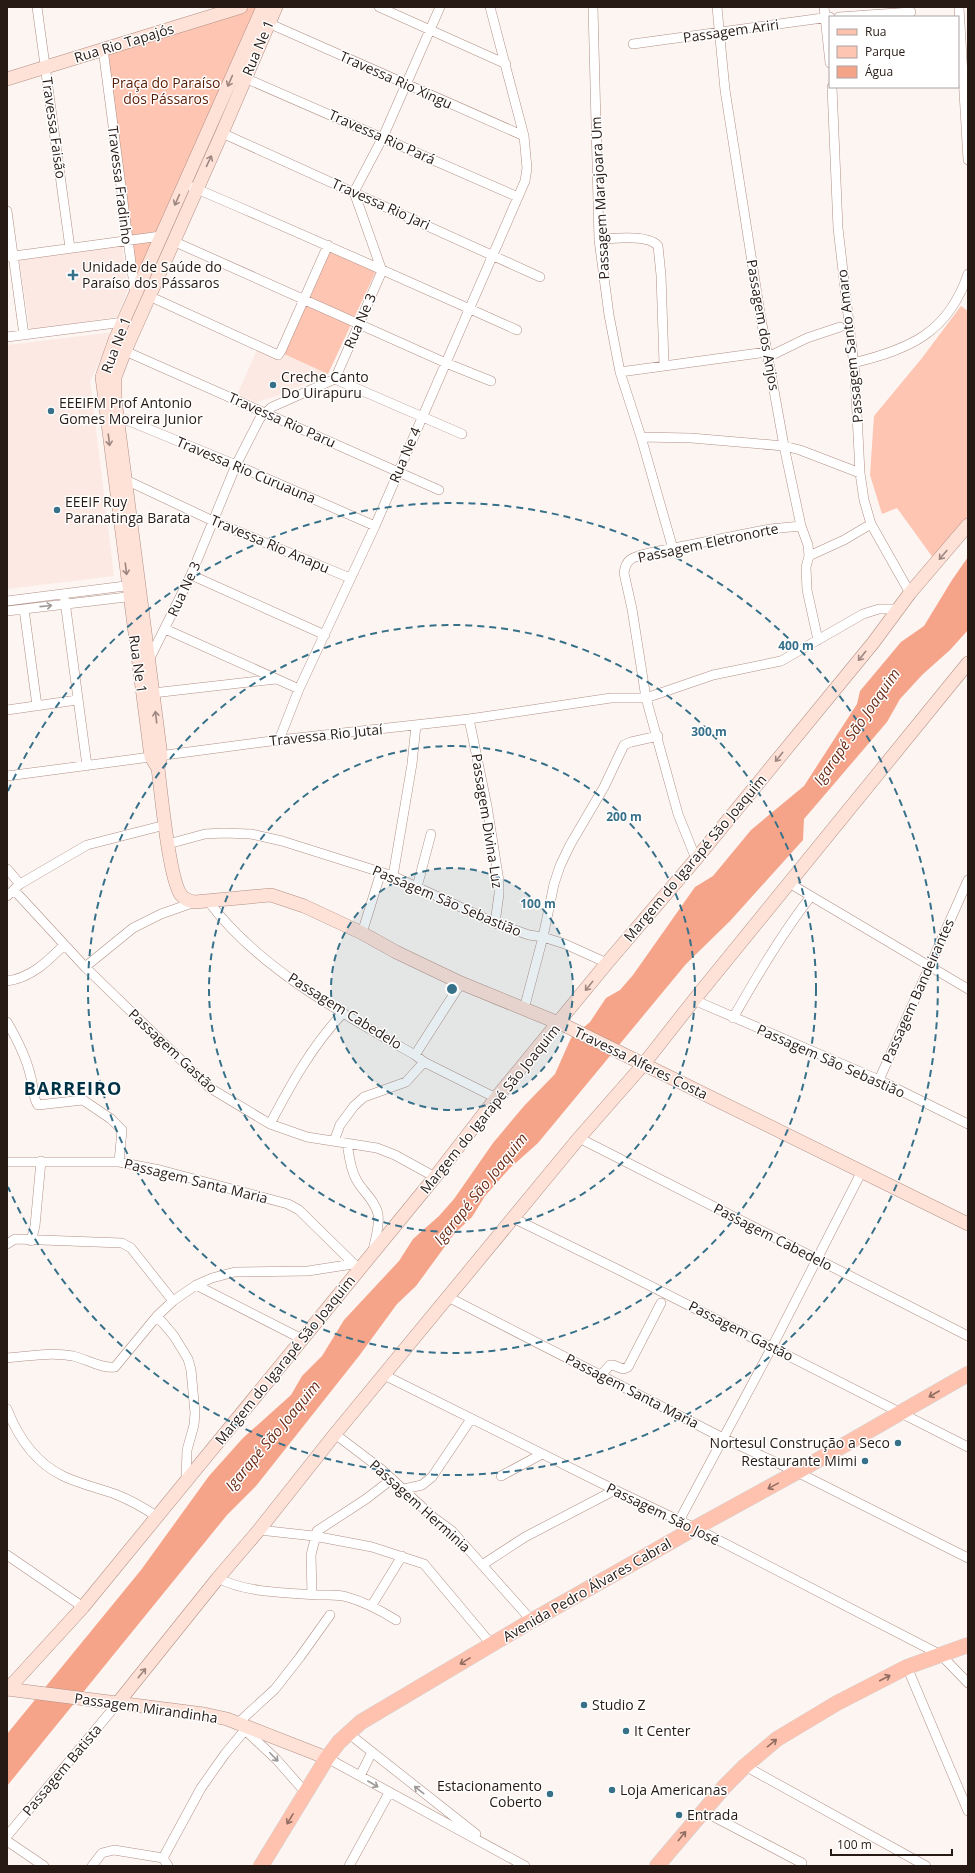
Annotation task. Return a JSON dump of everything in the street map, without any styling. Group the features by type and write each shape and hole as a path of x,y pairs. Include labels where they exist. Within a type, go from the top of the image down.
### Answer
{"main road":[{"name":"Avenida Pedro Álvares Cabral","path":"262,1866 327,1758 348,1733 362,1722 491,1644 902,1413 968,1374"},
{"path":"662,1865 702,1811 745,1766 777,1739 837,1703 907,1667 968,1645"}],"street":[{"name":"Travessa Faisão","path":"37,7 70,248"},
{"name":"Rua Rio Tapajós","path":"7,78 240,7"},
{"name":"Rua Ne 1","path":"156,760 153,693 149,660 134,590 126,480 115,400 115,377 123,344 124,322 167,239 263,7"},
{"name":"Rua Ne 1","path":"190,186 222,133 276,7"},
{"path":"379,7 506,64"},
{"path":"382,271 354,192 407,85 440,7"},
{"name":"Rua Ne 4","path":"279,740 299,689 375,526 525,181 527,168 524,136 490,7"},
{"name":"Passagem Marajoara Um","path":"593,7 600,240 609,315 620,372 641,437 673,548"},
{"name":"Passagem dos Anjos","path":"717,7 725,90 784,446 801,526 806,536 809,556 806,567 806,590 818,640"},
{"path":"824,7 828,18 829,40"},
{"path":"959,7 968,160"},
{"path":"853,16 911,12"},
{"name":"Passagem Ariri","path":"633,44 719,31 746,30 828,18"},
{"name":"Travessa Rio Xingu","path":"268,23 524,136"},
{"name":"Travessa Fradinho","path":"103,49 136,297"},
{"name":"Travessa Rio Pará","path":"245,78 518,197"},
{"name":"Passagem Santo Amaro","path":"832,88 838,228 854,363 860,473 864,500 871,524 910,593"},
{"name":"Travessa Rio Jari","path":"222,133 540,277"},
{"path":"190,186 328,245 382,271 517,330"},
{"path":"7,211 11,256 24,335"},
{"path":"600,240 635,238 650,240 658,246 661,275 664,364"},
{"name":"Rua Ne 1","path":"156,760 134,590 102,377 123,344 149,296 167,239"},
{"path":"11,256 128,241 167,239 303,298 446,363 491,381"},
{"path":"149,296 275,354 280,353 303,298 328,245"},
{"name":"Rua Ne 3","path":"335,379 382,271"},
{"path":"854,363 888,354 922,339 940,323 960,295 968,274"},
{"path":"7,337 124,322"},
{"path":"620,372 664,364 768,354 807,338 840,327"},
{"name":"Travessa Rio Paru","path":"123,344 264,412 439,490"},
{"path":"264,412 335,379 462,434"},
{"name":"Rua Ne 3","path":"149,660 166,629 191,575 236,465 256,424 264,412"},
{"name":"Travessa Rio Curuauna","path":"117,416 236,465 375,526"},
{"path":"641,437 691,438 784,446 800,450 860,473"},
{"name":"Travessa Rio Anapu","path":"126,480 213,521 350,578"},
{"path":"809,556 844,540 871,524"},
{"name":"Margem do Igarapé São Joaquim","path":"10,1690 83,1607 302,1339 357,1266 372,1253 436,1177 496,1098 563,1024 607,963 696,859 910,593 968,525"},
{"name":"Passagem Eletronorte","path":"646,698 632,608 624,573 626,562 631,559 673,548 770,529 801,526"},
{"path":"191,575 325,635"},
{"path":"7,611 64,594 134,590"},
{"path":"7,601 21,606 65,604 134,590"},
{"path":"64,594 87,766"},
{"path":"21,606 38,706"},
{"name":"Travessa Rio Jutaí","path":"7,776 87,766 156,760 279,740 469,719 611,698 646,698 713,675 781,661 872,610 898,609"},
{"path":"166,629 299,689"},
{"path":"117,1704 218,1578 260,1530 335,1434 640,1063 694,1000 968,664"},
{"path":"153,693 278,679"},
{"path":"646,698 658,736 678,814 696,859"},
{"path":"7,710 77,700"},
{"name":"Passagem Divina Luz","path":"469,719 487,806 499,881 500,894 495,923"},
{"path":"393,876 412,764 416,725"},
{"path":"524,1009 544,937 554,884 560,866 570,845 604,787 624,745 658,736"},
{"path":"156,760 174,876 181,895 184,898 195,902"},
{"path":"7,896 17,887 87,845 165,825"},
{"name":"Passagem São Sebastião","path":"168,844 205,834 224,833 251,834 282,841 393,876 495,923 529,935 544,937 565,944 607,963"},
{"path":"417,887 431,834"},
{"name":"Passagem Gastão","path":"7,869 17,887 64,945 210,1088 270,1124 307,1137 377,1148 395,1154 436,1177"},
{"path":"362,933 381,872"},
{"name":"Passagem Bandeirantes","path":"879,1080 968,880"},
{"path":"789,883 968,989"},
{"name":"Travessa Alferes Costa","path":"195,902 209,902 271,895 304,906 362,933 396,952 461,983 563,1024 968,1224"},
{"path":"733,1018 786,929 811,896"},
{"path":"85,967 133,928 161,914 195,902"},
{"name":"Passagem Cabedelo","path":"209,902 223,920 266,959 343,1013 415,1055 424,1062 496,1098"},
{"path":"7,981 22,978 32,972 64,945"},
{"path":"415,1055 461,983"},
{"name":"Passagem São Sebastião","path":"694,1000 879,1080 968,1124"},
{"path":"270,1124 294,1077 332,1025 343,1013"},
{"path":"7,1022 32,1078 35,1100 38,1105 80,1100 85,1101 102,1112 122,1130 119,1162"},
{"path":"334,1141 340,1125 354,1106 371,1094 406,1082 424,1062"},
{"name":"Passagem Cabedelo","path":"579,1138 968,1336"},
{"path":"347,1143 351,1166 356,1180 374,1204 378,1213 378,1222 372,1253"},
{"path":"31,1241 35,1226 41,1161"},
{"name":"Passagem Santa Maria","path":"7,1162 119,1162 160,1170 288,1204 299,1210 357,1266"},
{"path":"679,1521 772,1347 862,1171"},
{"name":"Passagem Gastão","path":"513,1218 772,1347 968,1448"},
{"path":"7,1244 15,1239 31,1241 122,1243 131,1248 173,1301"},
{"path":"7,1359 33,1355 61,1355 74,1357 108,1367 115,1367 157,1316 173,1301 196,1285 212,1278 235,1272 308,1271 357,1266"},
{"path":"196,1285 302,1339"},
{"name":"Passagem Santa Maria","path":"448,1297 724,1438 797,1472 968,1558"},
{"path":"601,1375 610,1365 621,1369 628,1367 661,1303"},
{"path":"157,1316 178,1342 188,1359 191,1370 195,1414 194,1425 187,1450 186,1481"},
{"name":"Passagem São José","path":"384,1375 615,1490 695,1528 941,1655 968,1683"},
{"path":"7,1410 18,1434 27,1446 51,1469 84,1485 130,1500 156,1516"},
{"path":"404,1489 422,1485 432,1477 471,1419"},
{"name":"Passagem Herminia","path":"335,1434 392,1478 432,1517 457,1536 532,1621"},
{"path":"501,1476 542,1454"},
{"path":"312,1594 311,1555 314,1536 322,1526 366,1499 392,1478"},
{"path":"482,1564 525,1537 615,1490"},
{"path":"260,1530 314,1536 372,1547 418,1562 429,1568 491,1644"},
{"path":"7,1555 83,1607"},
{"path":"372,1605 402,1556"},
{"path":"218,1578 230,1584 242,1587 342,1596 372,1605 396,1620"},
{"path":"92,1866 102,1853 109,1851 142,1854 165,1862 201,1788 242,1727 275,1689 330,1615"},
{"path":"907,1667 968,1811"},
{"name":"Passagem Mirandinha","path":"10,1690 204,1714 327,1758"},
{"name":"Passagem Batista","path":"7,1836 117,1704"},
{"path":"242,1727 276,1759 306,1793"},
{"path":"348,1733 494,1848"},
{"path":"360,1776 372,1752"},
{"path":"327,1758 525,1866"},
{"path":"745,1766 926,1866"},
{"path":"349,1866 389,1793"},
{"path":"702,1811 802,1863"},
{"path":"7,1841 44,1866"}],"shaded area":[{"name":"Unidade de Saúde do Paraíso dos Pássaros","path":"122,246 128,289 117,317 30,330 19,260"},
{"name":"EEEIF Ruy Paranatinga Barata","path":"114,332 90,381 114,576 7,589 7,345"},
{"name":"Creche Canto Do Uirapuru","path":"257,350 280,360 284,354 328,374 277,396 256,402 237,395"}],"green space":[{"name":"Praça do Paraíso dos Pássaros","path":"253,7 265,7 138,285 106,52"},
{"path":"330,251 376,271 328,374 284,354"},
{"path":"961,306 968,311 968,520 936,562 897,508 882,514 870,475 874,416 922,358"}],"water":[{"name":"Igarapé São Joaquim","path":"968,557 968,630 950,650 922,675 900,699 887,722 804,819 803,840 730,921 686,964 538,1143 509,1169 485,1196 472,1217 454,1234 416,1286 397,1304 359,1356 256,1486 227,1515 7,1786 7,1734 141,1570 209,1476 243,1438 291,1395 302,1376 322,1356 344,1320 399,1261 413,1239 439,1216 454,1199 493,1143 524,1106 555,1074 571,1038 590,1022 606,998 620,990 633,975 695,887 713,876 751,830 804,786 857,704 860,691 901,642 924,626"}],"place":[{"name":"Unidade de Saúde do Paraíso dos Pássaros","path":"73,275"},
{"name":"Creche Canto Do Uirapuru","path":"273,385"},
{"name":"EEEIFM Prof Antonio Gomes Moreira Junior","path":"51,411"},
{"name":"EEEIF Ruy Paranatinga Barata","path":"57,510"},
{"name":"Nortesul Construção a Seco","path":"898,1443"},
{"name":"Restaurante Mimi","path":"865,1461"},
{"name":"Studio Z","path":"584,1705"},
{"name":"It Center","path":"626,1731"},
{"name":"Loja Americanas","path":"612,1790"},
{"name":"Estacionamento Coberto","path":"550,1794"},
{"name":"Entrada","path":"679,1815"}],"district":[{"name":"BARREIRO","path":"73,1089"}]}
